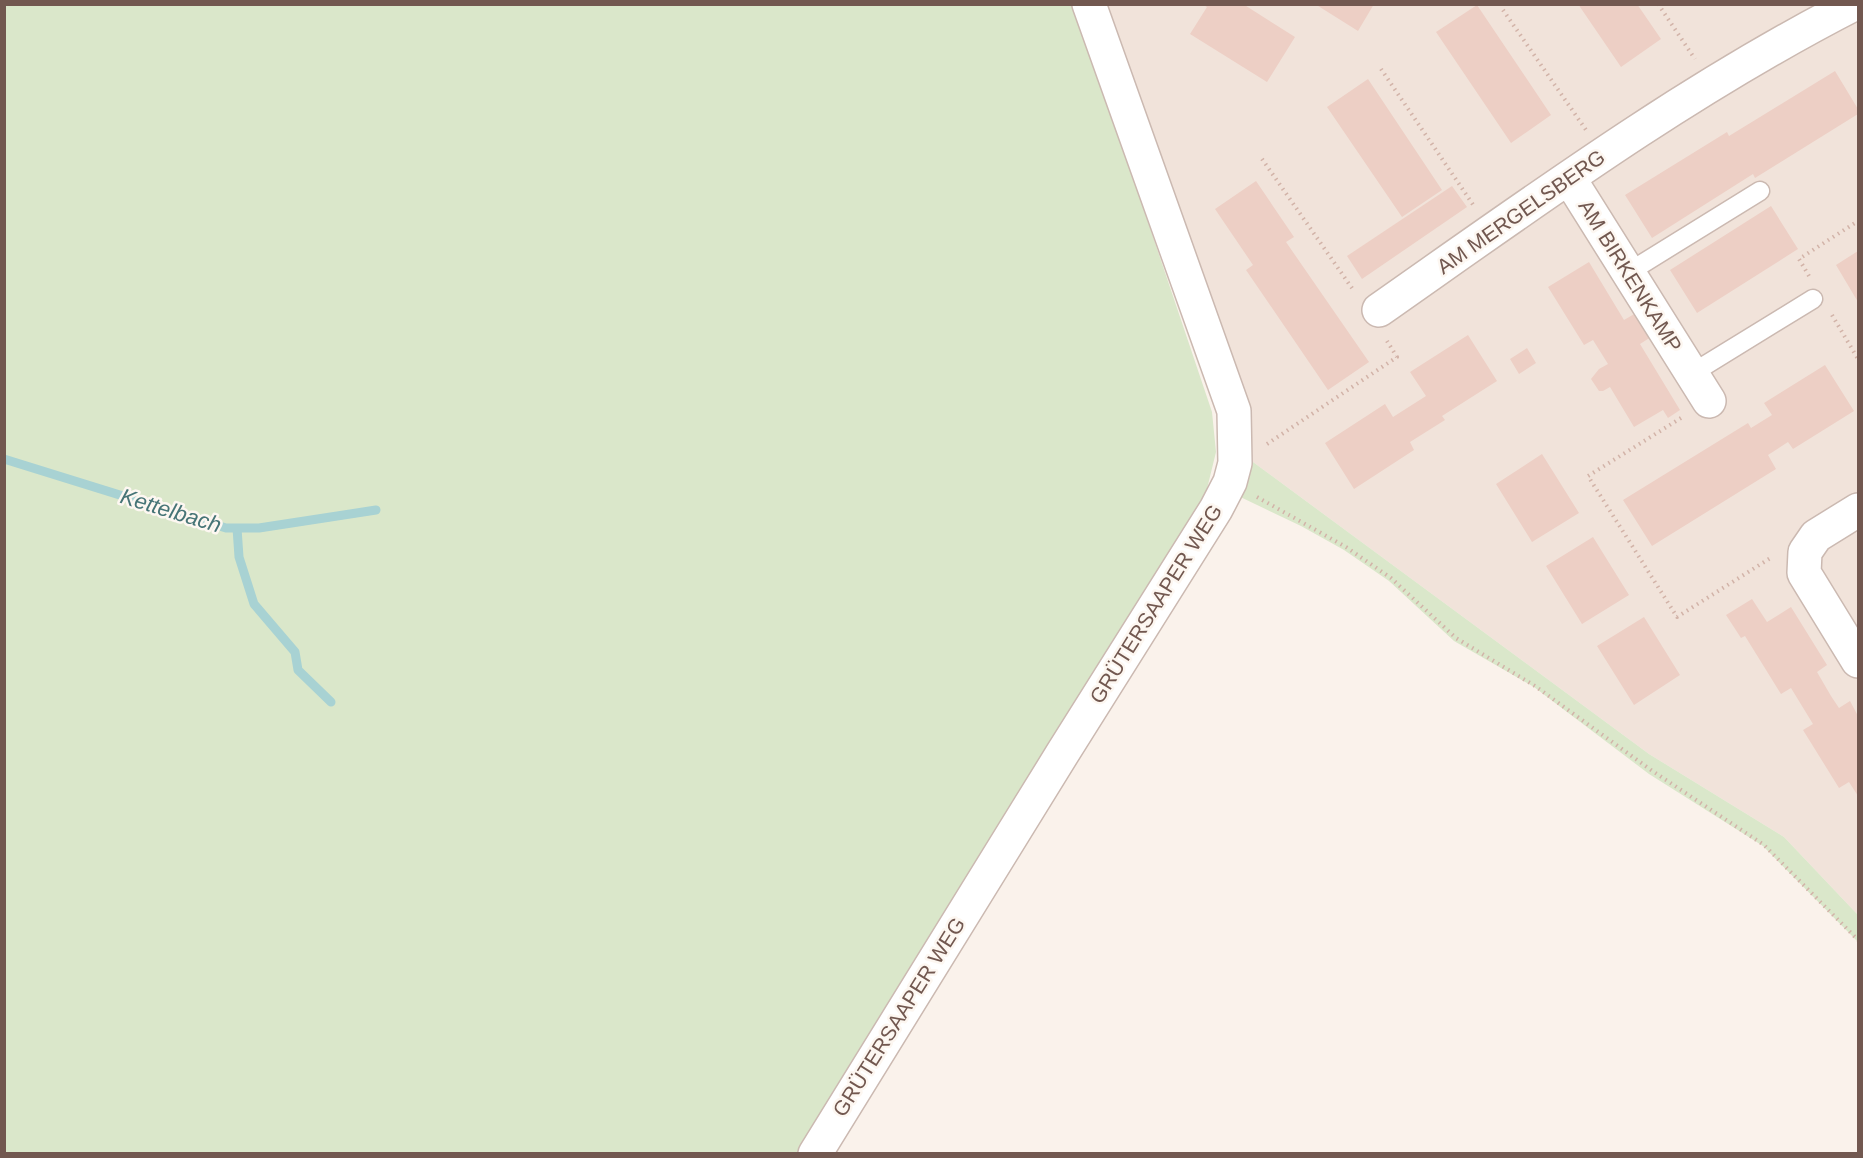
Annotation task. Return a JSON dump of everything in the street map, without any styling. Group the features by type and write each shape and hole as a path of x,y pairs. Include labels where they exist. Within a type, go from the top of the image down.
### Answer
{"street":[{"name":"GRÜTERSAAPER WEG","path":"815,1154 1216,509 1230,482 1235,463 1234,411 1089,4"},
{"name":"AM MERGELSBERG","path":"1375,313 1491,231 1712,84 1854,4"},
{"name":"AM BIRKENKAMP","path":"1569,178 1709,401"},
{"path":"1858,510 1816,536 1805,552 1804,573 1858,661"}],"lane":[{"path":"1629,272 1760,191"},
{"name":"AM BIRKENKAMP","path":"1691,374 1813,299"}],"path":[{"path":"1658,4 1712,84"},
{"path":"1503,10 1604,155"},
{"path":"1381,69 1491,231"},
{"path":"1262,159 1375,313 1397,357 1263,447"},
{"path":"1809,277 1798,259 1858,221"},
{"path":"1848,342 1858,359"},
{"path":"1709,401 1588,476 1677,617 1776,554 1805,552"},
{"path":"1230,482 1355,553 1391,578 1456,638 1534,686 1651,770 1764,845 1787,865 1858,939"}],"shaded area":[{"path":"1108,5 1858,5 1858,915 1784,837 1649,754 1253,462 1243,411"}],"green space":[{"path":"5,5 1075,5 1212,412 1216,452 1206,493 809,1153 5,1153"},
{"path":"1253,462 1649,754 1784,837 1858,915 1858,942 1763,846 1649,774 1534,687 1454,641 1389,581 1344,550 1301,526 1232,493"}],"building":[{"path":"1202,4 1243,4 1295,37 1267,82 1190,34 1207,7"},
{"path":"1315,4 1374,4 1358,31"},
{"path":"1578,4 1637,4 1661,39 1621,67"},
{"path":"1477,5 1551,115 1511,143 1436,32"},
{"path":"1835,71 1858,109 1858,114 1755,178 1753,174 1652,238 1625,195 1727,132 1729,136"},
{"path":"1368,79 1442,190 1402,217 1327,107"},
{"path":"1256,181 1294,237 1286,242 1369,362 1328,390 1246,270 1253,265 1215,209"},
{"path":"1452,186 1467,207 1362,279 1347,256"},
{"path":"1771,206 1798,249 1697,313 1670,270"},
{"path":"1858,251 1858,302 1836,265"},
{"path":"1589,262 1624,320 1636,313 1651,337 1640,344 1680,410 1668,418 1663,410 1634,427 1610,387 1599,391 1591,379 1599,369 1608,364 1593,340 1584,345 1548,287"},
{"path":"1468,335 1497,381 1442,416 1445,420 1410,442 1414,450 1354,489 1325,443 1385,404 1393,417 1426,396 1410,372"},
{"path":"1527,348 1536,363 1519,374 1510,359"},
{"path":"1825,365 1854,411 1793,449 1788,442 1768,455 1776,469 1652,546 1623,500 1748,423 1751,428 1772,415 1764,403"},
{"path":"1542,454 1579,513 1532,542 1496,484"},
{"path":"1593,537 1629,595 1582,624 1546,566"},
{"path":"1752,599 1767,622 1791,607 1827,665 1817,672 1831,696 1839,708 1850,701 1858,716 1858,796 1849,782 1839,788 1803,730 1813,724 1791,688 1781,694 1745,636 1741,638 1726,615"},
{"path":"1644,617 1680,675 1634,705 1597,646"}],"waterway":[{"name":"Kettelbach","path":"4,459 226,528 259,528 376,510"},
{"path":"237,528 239,557 254,604 295,652 298,670 331,702"}]}
